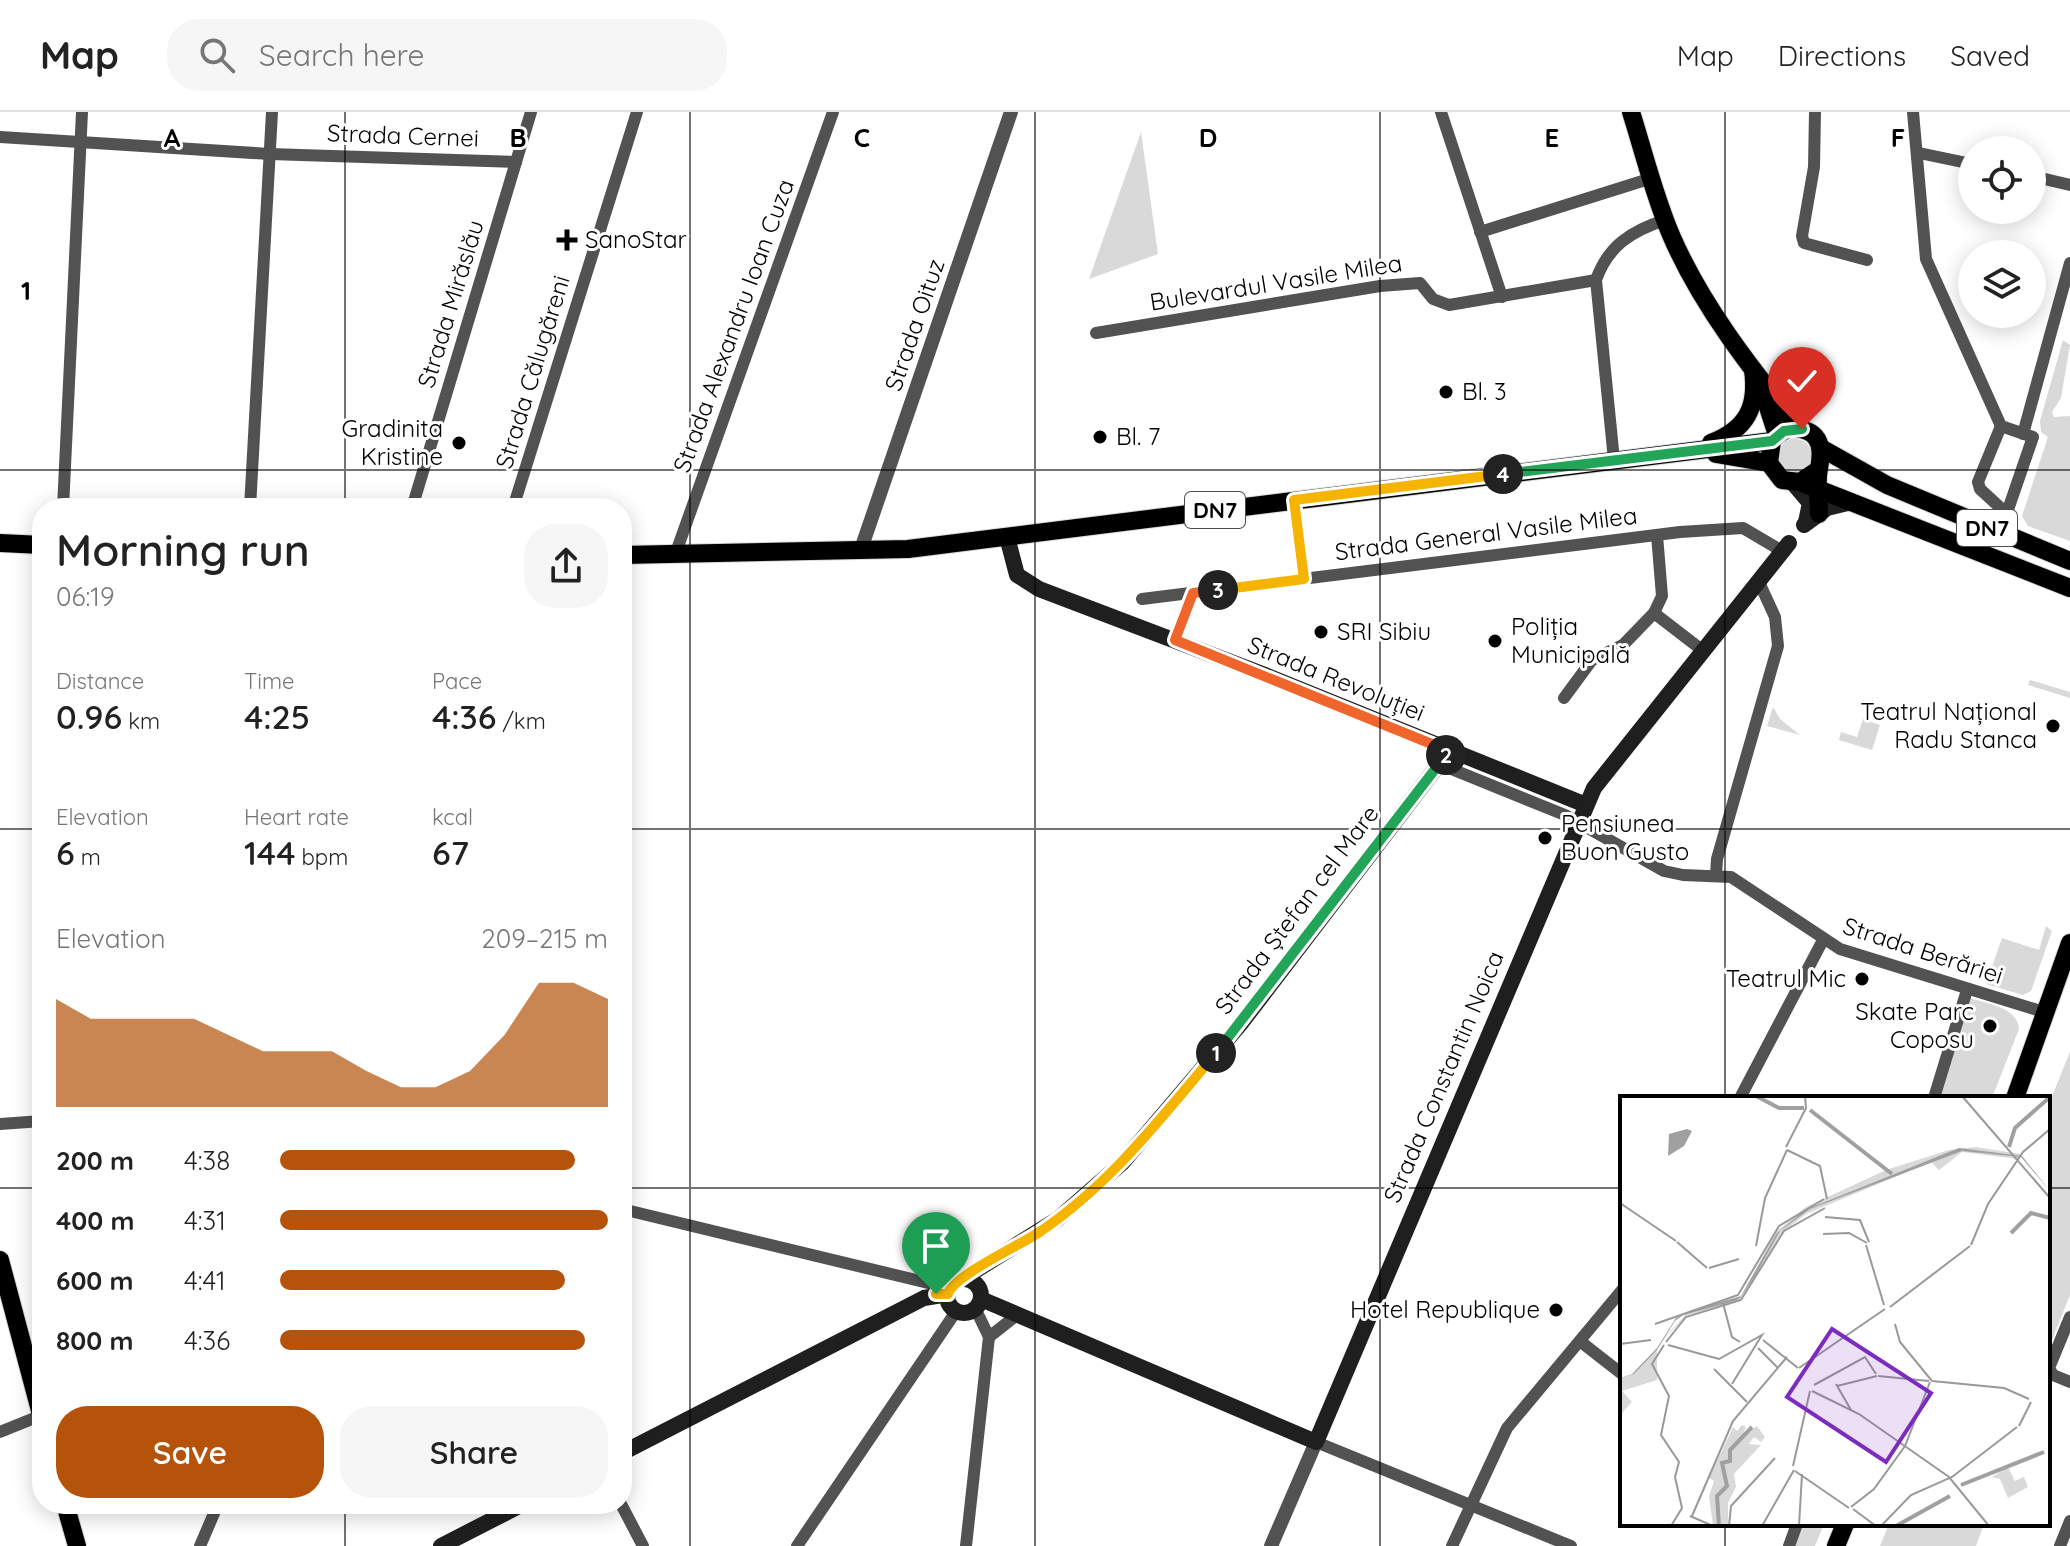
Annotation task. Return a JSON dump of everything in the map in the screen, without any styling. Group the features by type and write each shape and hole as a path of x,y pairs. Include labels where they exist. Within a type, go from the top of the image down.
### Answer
{"main road":[{"path":"1631,112 1665,220 1696,282 1756,373 1800,429"},
{"path":"1756,373 1774,438 1769,463 1778,477 1852,502 2070,588"},
{"path":"1693,450 1728,436 1748,419 1755,395 1756,373"},
{"name":"DN7","path":"632,555 860,552 1007,537 1693,450 1774,438 1800,429 1812,434 1821,448 1887,485 2070,561"},
{"path":"1812,519 1820,490 1818,470 1821,448"},
{"name":"DN7","path":"1693,450 1769,463"},
{"path":"1796,482 1818,470"},
{"path":"1796,482 1810,503 1812,519"},
{"path":"1812,519 1833,506 1852,502"},
{"name":"Strada Revoluției","path":"1007,537 1015,570 1030,584 1175,640 1444,758 1586,805"},
{"path":"0,543 32,545"},
{"name":"Strada Constantin Noica","path":"1316,1442 1576,824 1604,773 1785,547"},
{"name":"Strada Ștefan cel Mare","path":"632,1448 924,1298 953,1287 1058,1219 1122,1163 1242,1022 1444,758"},
{"path":"2016,1096 2070,943"},
{"path":"0,1260 32,1379"},
{"path":"978,1304 977,1284 953,1287 950,1304 957,1310 978,1304 1017,1315 1316,1442"},
{"path":"68,1514 77,1546"},
{"path":"441,1546 503,1514"},
{"path":"1836,1546 1844,1526"}],"street":[{"path":"63,498 82,112"},
{"path":"251,498 272,112"},
{"name":"Strada Mirăslău","path":"415,498 531,112"},
{"name":"Strada Călugăreni","path":"516,498 637,112"},
{"name":"Strada Alexandru Ioan Cuza","path":"675,555 833,112"},
{"name":"Strada Oituz","path":"860,552 1011,112"},
{"path":"1441,112 1502,297"},
{"path":"1815,112 1814,167 1802,236 1804,243 1867,260"},
{"path":"1913,112 1929,269 2001,426 2033,437 2000,533"},
{"name":"Strada Cernei","path":"0,137 270,154 516,162"},
{"path":"1919,153 1958,161"},
{"path":"1480,232 1652,178"},
{"path":"2046,179 2070,185"},
{"path":"1614,460 1596,280 1602,261 1614,246 1665,220"},
{"path":"2023,434 2070,263"},
{"name":"Bulevardul Vasile Milea","path":"1096,333 1380,286 1420,283 1433,299 1449,305 1596,280"},
{"path":"2001,426 1978,482 1980,489 2006,513"},
{"path":"1294,500 1304,579"},
{"name":"Strada General Vasile Milea","path":"1142,599 1657,535 1743,528 1785,547"},
{"path":"1564,698 1592,660 1623,645 1654,613 1662,596 1657,535"},
{"path":"1716,875 1717,859 1778,646 1775,617 1758,580"},
{"path":"1175,640 1193,593"},
{"path":"1654,613 1702,650"},
{"name":"Strada Revoluției","path":"1444,758 1565,815 1576,824"},
{"name":"Strada Berăriei","path":"1576,824 1664,871 1731,877 1823,940 1881,963 2047,1013"},
{"path":"1741,1096 1823,940"},
{"path":"1935,1096 1967,990"},
{"path":"0,1124 32,1122"},
{"path":"632,1211 953,1287"},
{"path":"1452,1546 1507,1428 1620,1293"},
{"path":"966,1546 989,1337 978,1304"},
{"path":"797,1546 957,1310"},
{"path":"989,1337 1017,1315"},
{"path":"2070,1317 2050,1372 2070,1382"},
{"path":"1581,1342 1620,1372"},
{"path":"0,1432 32,1420"},
{"path":"1316,1442 1468,1507 1571,1546"},
{"name":"Strada Constantin Noica","path":"1271,1546 1316,1442"},
{"path":"200,1546 214,1514"},
{"path":"626,1514 643,1546"},
{"path":"2060,1546 2070,1521"},
{"path":"1789,1546 1796,1526"}],"shaded area":[{"path":"1141,132 1158,254 1089,279"},
{"path":"2063,340 2070,345 2061,398 2052,412 2054,417 2070,416 2070,541 2028,526 2022,516 2048,437 2041,432 2040,421"},
{"path":"1795,439 1807,444 1812,456 1807,468 1795,473 1783,468 1778,456 1783,444"},
{"path":"2030,680 2070,692 2070,698 2028,685"},
{"path":"1773,707 1780,719 1800,735 1767,726"},
{"path":"1863,719 1880,725 1872,750 1839,740 1841,732 1857,737"},
{"path":"2046,926 2052,931 2031,991 2023,995 1986,984 2002,938 2039,950"},
{"path":"1970,998 1993,1005 2013,1016 2019,1029 1993,1096 1940,1096"},
{"path":"2070,1052 2070,1295 2050,1345 2050,1101"},
{"path":"1799,1526 1823,1526 1815,1546 1793,1546"},
{"path":"1888,1526 1983,1526 1976,1546 1880,1546"}],"place":[{"name":"SanoStar","path":"567,240"},
{"name":"Bl. 3","path":"1446,392"},
{"name":"Bl. 7","path":"1100,437"},
{"name":"Gradinita Kristine","path":"459,443"},
{"name":"SRI Sibiu","path":"1321,632"},
{"name":"Poliția Municipală","path":"1495,641"},
{"name":"Teatrul Național Radu Stanca","path":"2053,726"},
{"name":"Pensiunea Buon Gusto","path":"1545,838"},
{"name":"Teatrul Mic","path":"1862,979"},
{"name":"Skate Parc Coposu","path":"1990,1026"},
{"name":"Hotel Republique","path":"1556,1310"}],"route":[{"path":"936,1294 948,1294 952,1284 1058,1219 1102,1184 1122,1163 1242,1022 1449,751 1175,640 1193,593 1304,579 1294,500 1772,441 1791,428 1802,429"}]}
